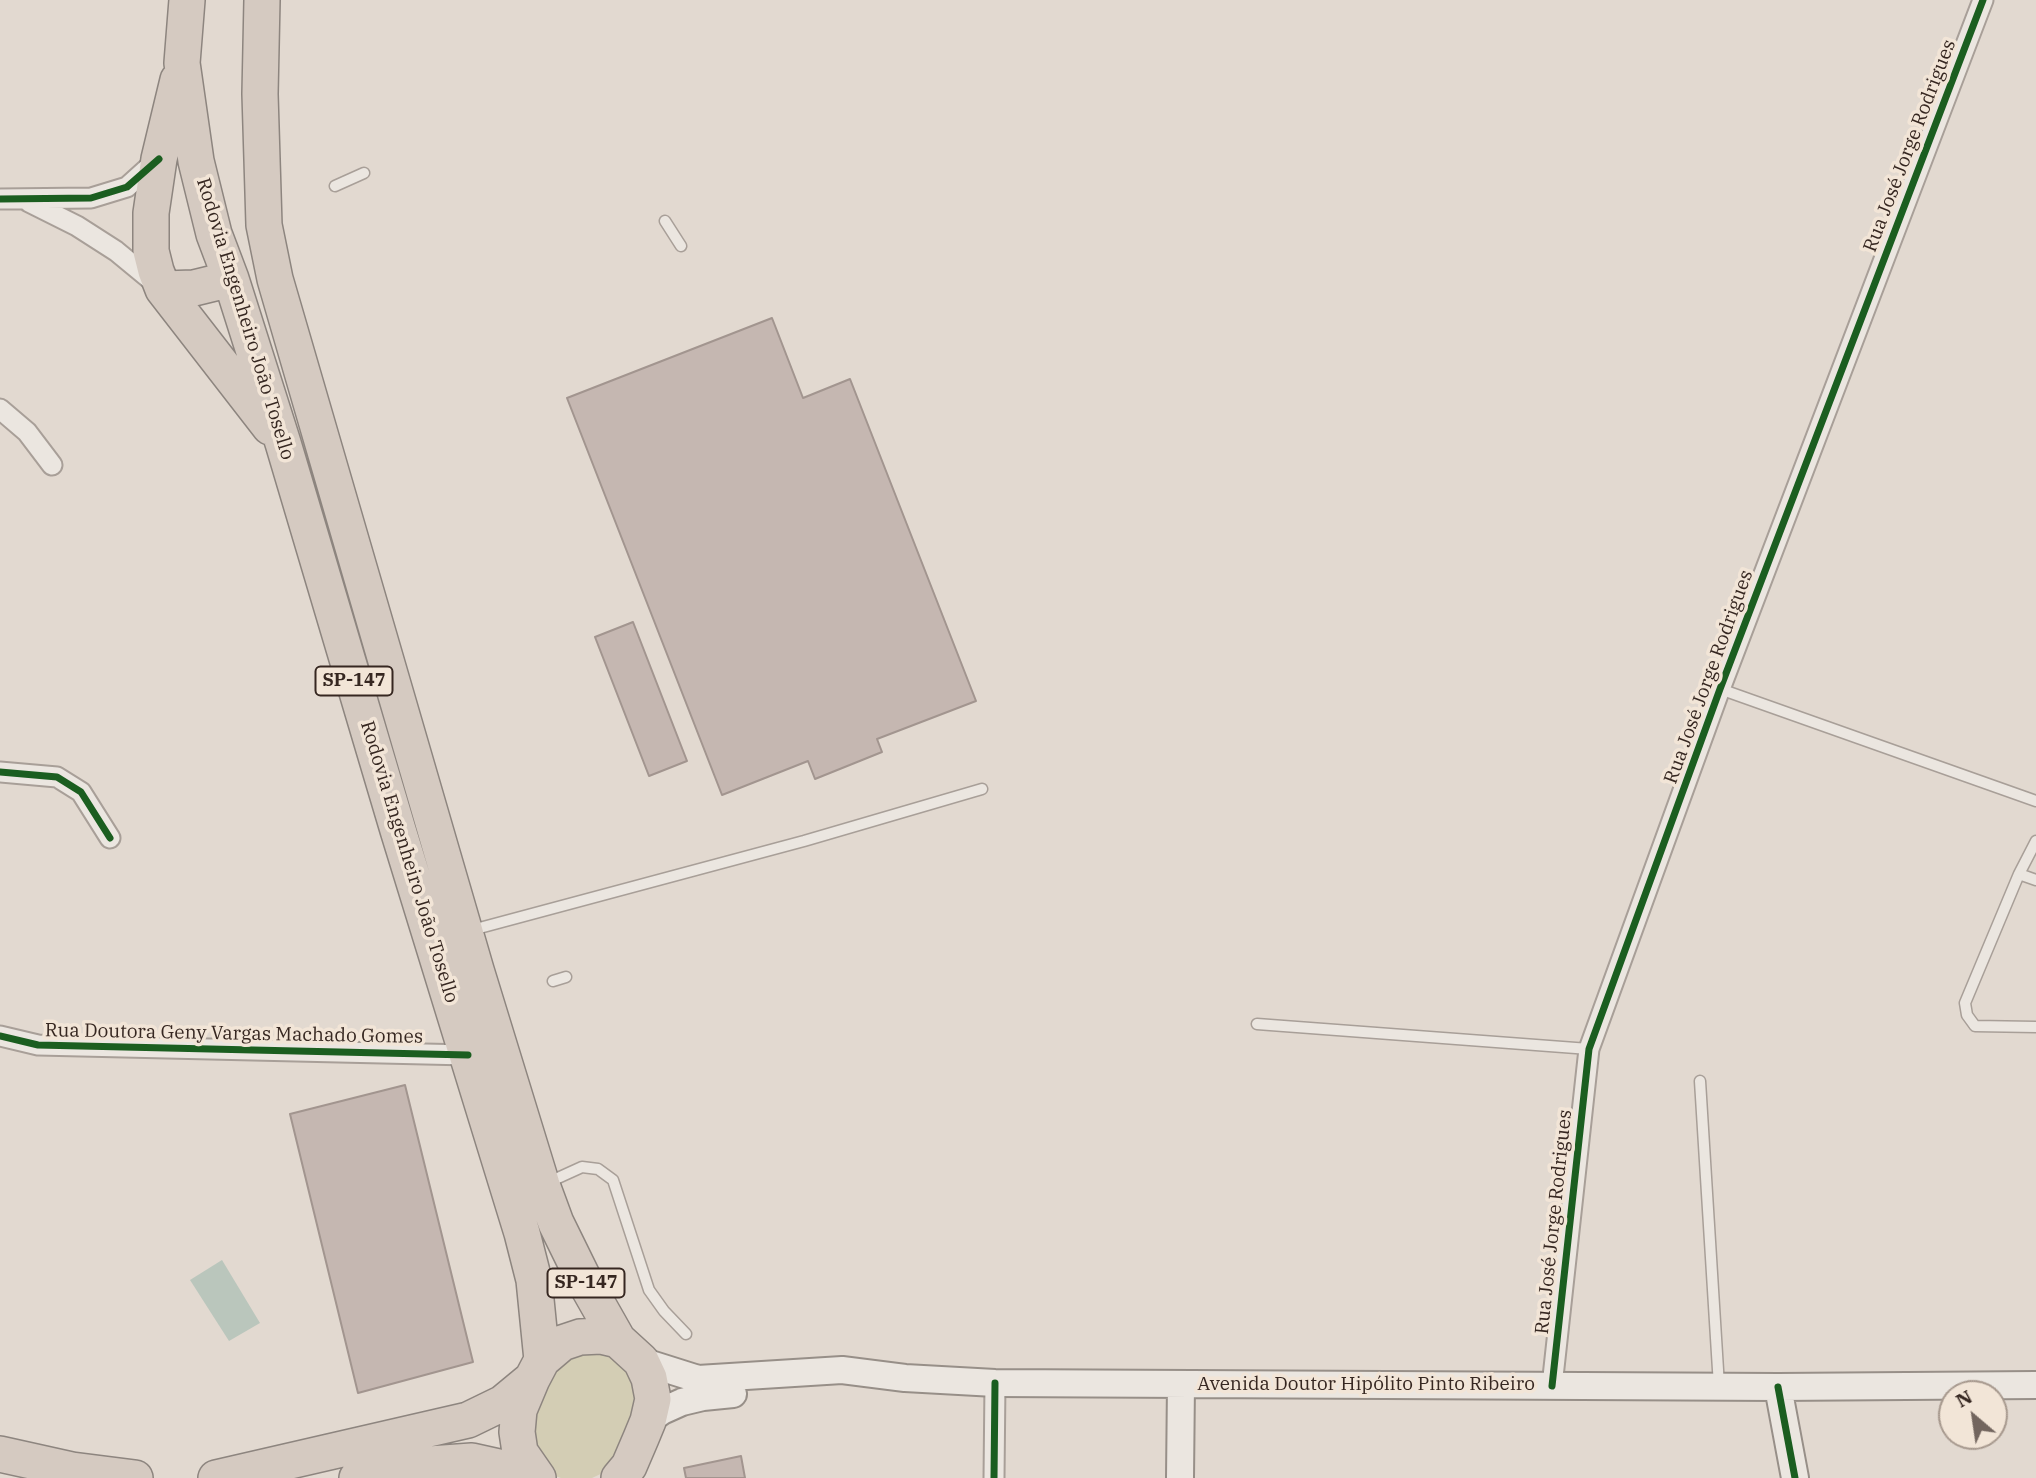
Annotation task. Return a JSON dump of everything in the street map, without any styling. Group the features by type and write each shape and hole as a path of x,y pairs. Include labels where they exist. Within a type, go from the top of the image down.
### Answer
{"highway":[{"name":"Rodovia Engenheiro João Tosello","path":"187,0 182,63 196,161 214,234 283,443 400,837 523,1233 534,1280 537,1369"},
{"name":"Rodovia Engenheiro João Tosello","path":"262,0 260,93 264,225 275,279 465,932 542,1185 556,1223 584,1280 649,1378 653,1399 645,1430"},
{"path":"182,63 159,159 151,213 151,251 163,289 283,443"},
{"path":"163,289 194,288 231,279"},
{"path":"216,1478 468,1420 503,1403 562,1343 580,1337 601,1336 630,1350"},
{"path":"537,1369 519,1410 517,1433 520,1452 538,1478"},
{"path":"618,1478 629,1466 645,1430"},
{"path":"0,1454 72,1470 135,1478"},
{"path":"357,1478 430,1464 472,1461 508,1469 526,1478"}],"main road":[{"name":"Avenida Doutor Hipólito Pinto Ribeiro","path":"630,1350 698,1380 842,1370 905,1378 996,1383 1719,1387 2036,1385"},
{"name":"Avenida Doutor Hipólito Pinto Ribeiro","path":"645,1430 662,1411 703,1397 905,1378"},
{"path":"1180,1478 1181,1384"},
{"path":"1778,1387 1795,1478"},
{"path":"640,1478 645,1430"}],"street":[{"name":"Rua José Jorge Rodrigues","path":"1552,1386 1589,1048 1720,689 1983,0"},
{"path":"0,198 91,198 127,187 159,159"},
{"path":"25,200 77,226 116,251 163,289"},
{"path":"0,409 27,432 52,464"},
{"path":"0,772 57,777 81,792 110,838"},
{"name":"Rua Doutora Geny Vargas Machado Gomes","path":"0,1035 38,1045 468,1055"},
{"path":"994,1478 996,1383"}],"lane":[{"path":"335,186 364,173"},
{"path":"665,221 681,246"},
{"path":"1720,689 2036,801"},
{"path":"465,932 804,841 982,789"},
{"path":"2036,841 2019,874 1965,1003 1967,1015 1975,1026 2036,1027"},
{"path":"2019,874 2036,880"},
{"path":"553,981 566,976"},
{"path":"1257,1024 1589,1048"},
{"path":"1700,1081 1719,1387"},
{"path":"542,1185 582,1167 598,1169 613,1180 649,1290 686,1334"}],"shaded area":[{"path":"222,1260 260,1323 229,1341 190,1280"},
{"path":"586,1351 607,1352 623,1362 640,1402 621,1455 607,1471 592,1478 561,1478 552,1475 538,1462 531,1425 552,1370 565,1358"}],"building":[{"path":"772,318 803,398 850,379 976,701 877,739 882,752 815,779 808,761 722,795 567,398"},
{"path":"633,622 687,761 649,776 595,637"},
{"path":"405,1085 473,1362 358,1393 290,1114"},
{"path":"741,1456 745,1478 686,1478 684,1468"}],"cycle path":[{"path":"1552,1386 1589,1049 1720,689 1983,0"},
{"path":"0,199 91,198 127,187 159,159"},
{"path":"0,772 57,777 81,792 110,838"},
{"path":"0,1036 38,1045 468,1055"},
{"path":"994,1478 995,1383"},
{"path":"1778,1387 1795,1478"}]}
